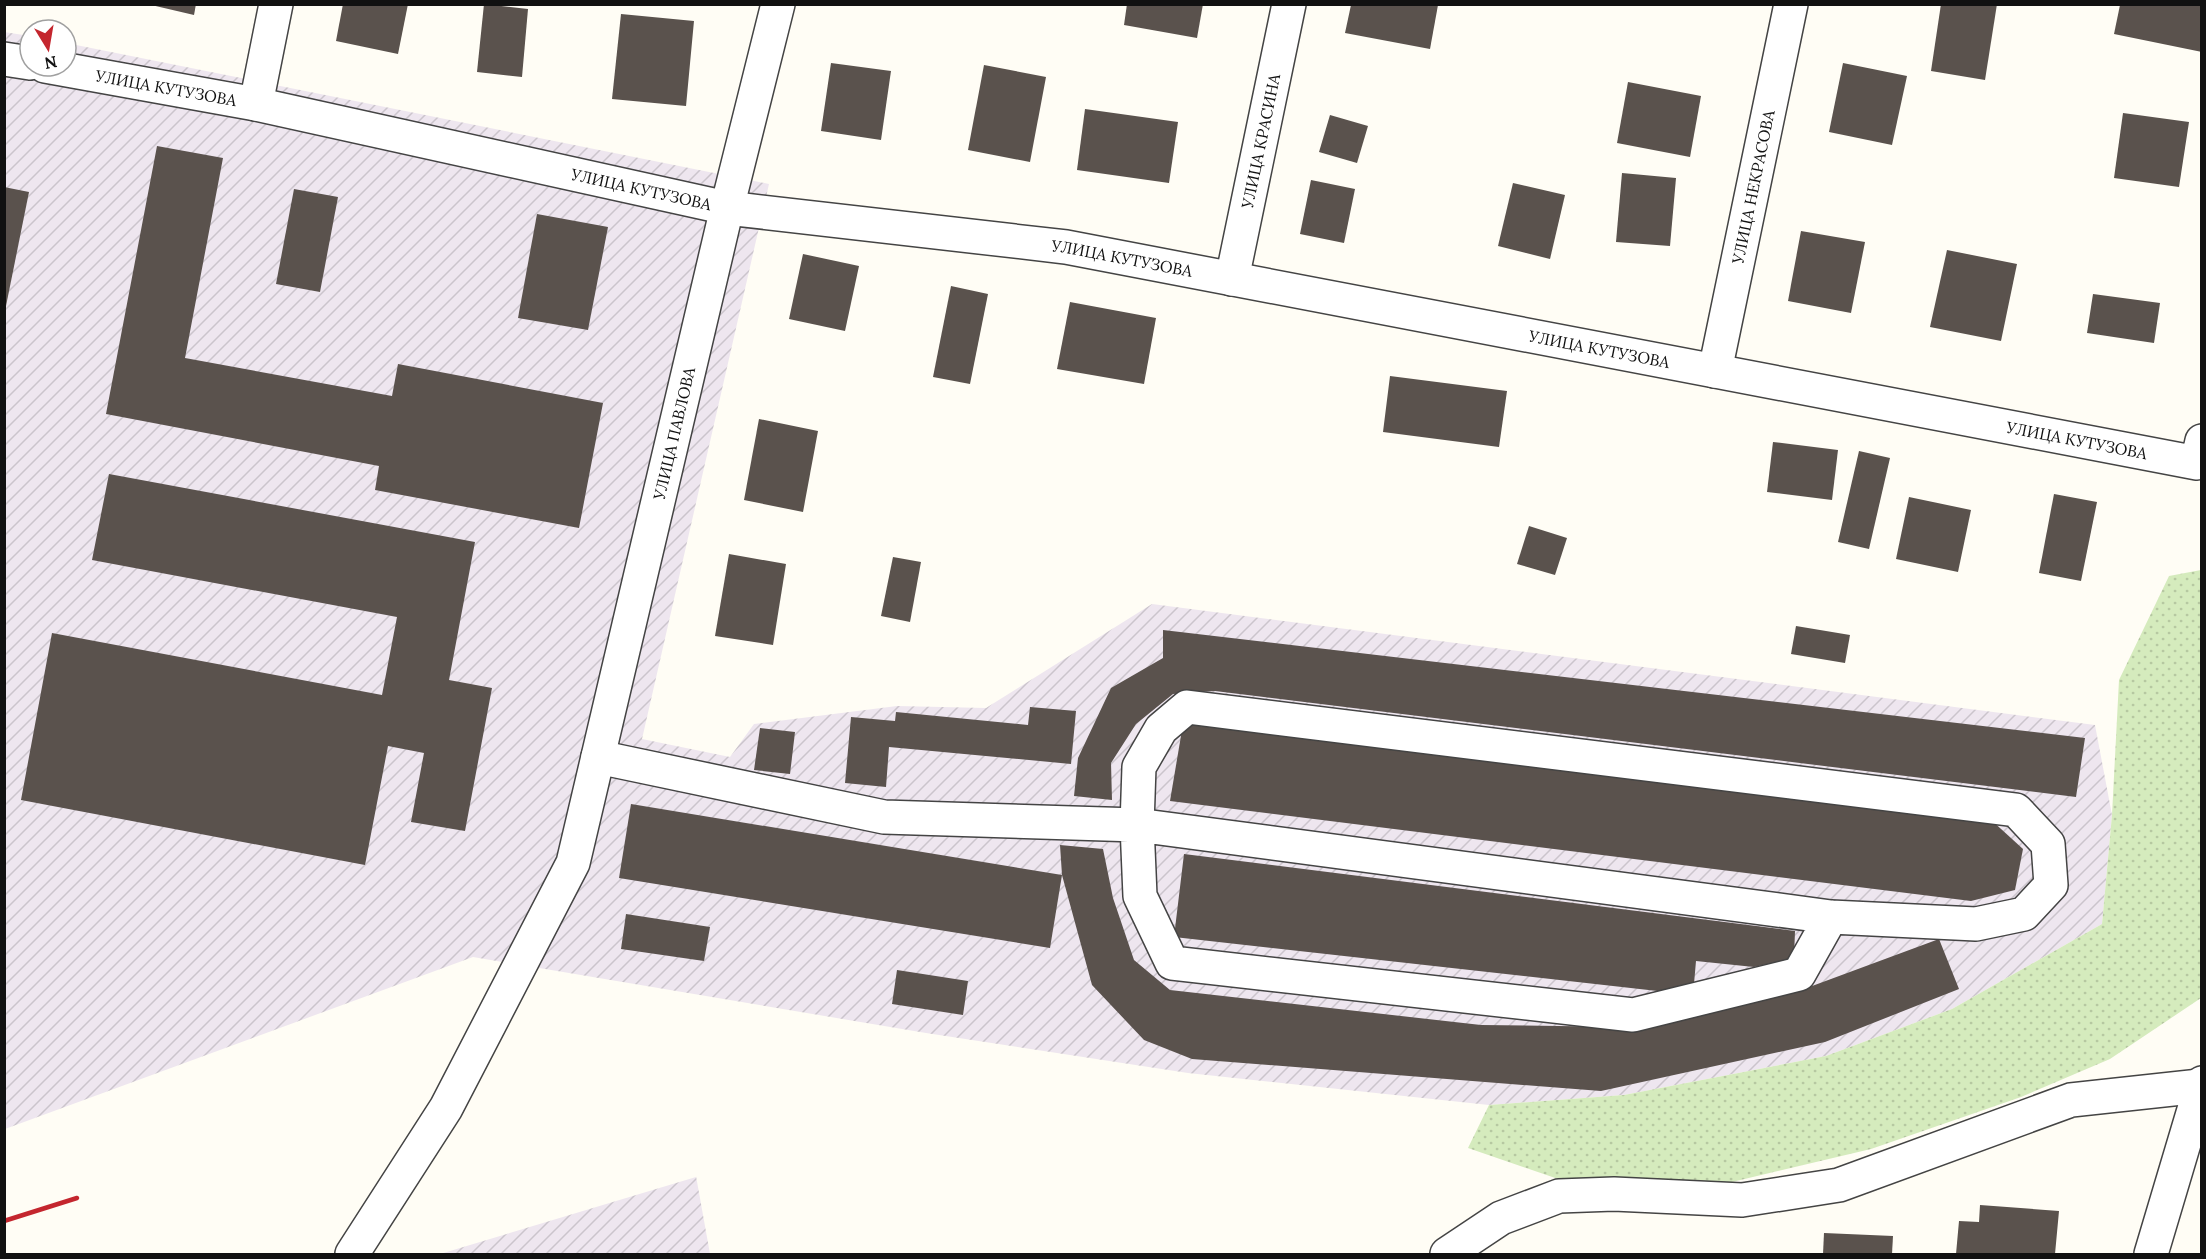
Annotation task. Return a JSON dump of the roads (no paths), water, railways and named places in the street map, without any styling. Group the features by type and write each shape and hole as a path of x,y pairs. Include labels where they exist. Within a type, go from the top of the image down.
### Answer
{"street":[{"path":"256,104 276,4"},
{"name":"УЛИЦА ПАВЛОВА","path":"352,1254 446,1108 573,863 727,208 778,4"},
{"name":"УЛИЦА КРАСИНА","path":"1232,279 1289,4"},
{"name":"УЛИЦА НЕКРАСОВА","path":"1716,371 1791,4"},
{"name":"УЛИЦА КУТУЗОВА","path":"78,72 256,104 727,208 1066,247 1716,371 2199,452"},
{"path":"598,757 885,817 1137,825 1831,917 1976,924 2024,914 2051,885 2048,843 2016,810 1187,707 1161,729 1139,767 1137,825 1140,896 1172,963 1633,1016 1799,974 1831,917"},
{"path":"1447,1254 1501,1218 1559,1196 1614,1194 1742,1200 1839,1185 2071,1100 2201,1084 2151,1254"}],"railway":[{"path":"4,1221 77,1198"}]}
